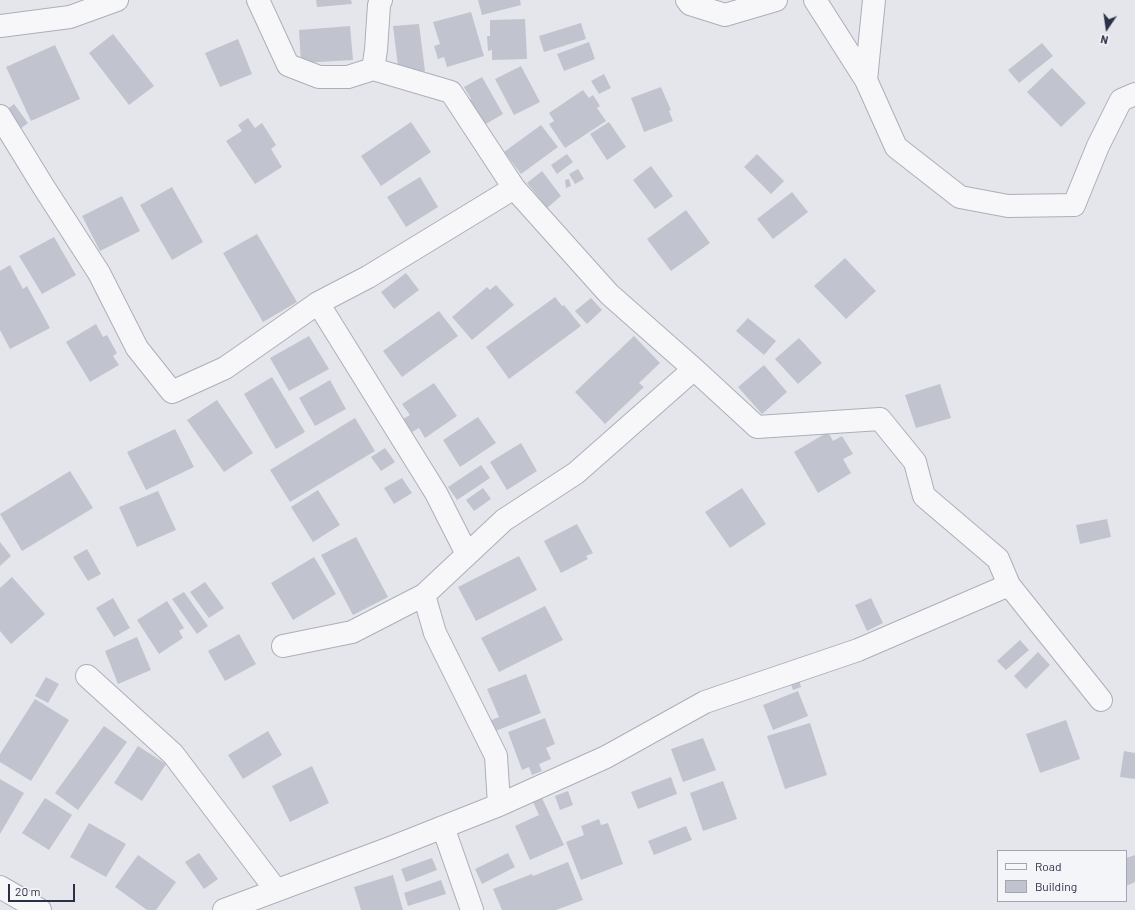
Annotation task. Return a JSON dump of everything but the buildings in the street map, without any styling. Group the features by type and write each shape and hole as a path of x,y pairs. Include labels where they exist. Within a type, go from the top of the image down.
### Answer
{"street":[{"path":"0,26 70,17 117,0"},
{"path":"258,0 288,65 318,77 348,77 373,69 451,92 514,188 609,294 694,368 757,427 880,419 915,462 924,496 998,559 1009,584 1101,700"},
{"path":"373,69 376,50 379,5 381,0"},
{"path":"686,0 690,4 725,15 776,0"},
{"path":"815,0 866,80 896,147 960,197 1008,206 1074,205 1098,146 1121,100 1135,94"},
{"path":"866,80 874,0"},
{"path":"0,116 99,273 136,348 172,392 225,368 318,303 368,277 514,188"},
{"path":"318,303 436,493 467,554"},
{"path":"283,646 352,632 424,595 504,520 576,473 694,368"},
{"path":"224,910 499,805 606,758 705,702 858,650 1009,584"},
{"path":"424,595 435,633 496,756 499,805"},
{"path":"87,676 173,754 276,890"},
{"path":"443,827 472,910"},
{"path":"0,887 40,910"}]}
